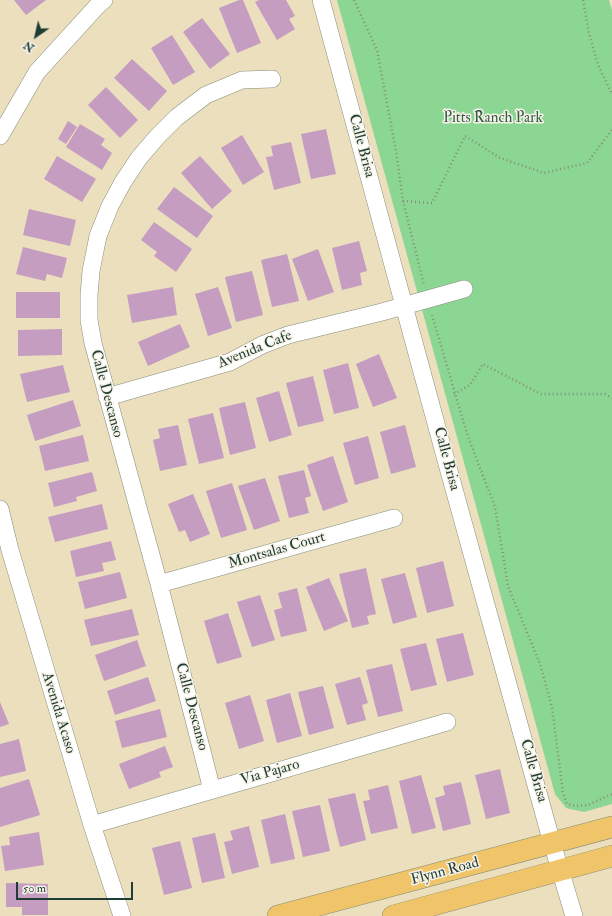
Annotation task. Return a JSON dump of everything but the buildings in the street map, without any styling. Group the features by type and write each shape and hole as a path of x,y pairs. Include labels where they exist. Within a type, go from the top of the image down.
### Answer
{"main road":[{"name":"Flynn Road","path":"278,916 612,827"},
{"name":"Flynn Road","path":"392,916 612,856"}],"street":[{"path":"0,136 37,72 104,0"},
{"name":"Calle Brisa","path":"321,0 403,305 552,843 574,916"},
{"name":"Calle Descanso","path":"212,790 159,584 93,344 89,295 91,271 98,236 110,206 123,182 139,158 157,137 177,117 206,95 242,80 272,79"},
{"name":"Avenida Cafe","path":"107,397 230,362 262,345 288,335 464,289"},
{"name":"Avenida Acaso","path":"0,509 5,552 122,916"},
{"name":"Montsalas Court","path":"159,584 394,518"},
{"name":"Via Pajaro","path":"92,825 448,722"}],"path":[{"path":"354,0 377,50 396,151 403,201 454,394 467,434 495,507 508,586 540,664 552,707 564,793 567,804 576,806 588,805 612,794"},
{"path":"583,0 588,33 598,65 612,94"},
{"path":"403,201 432,203 466,136 500,158 544,173 587,163 612,130"},
{"path":"454,394 470,385 483,364 541,394 605,394 612,398"}],"green space":[{"name":"Pitts Ranch Park","path":"337,0 609,0 612,10 612,804 584,812 566,808 555,794"}]}
